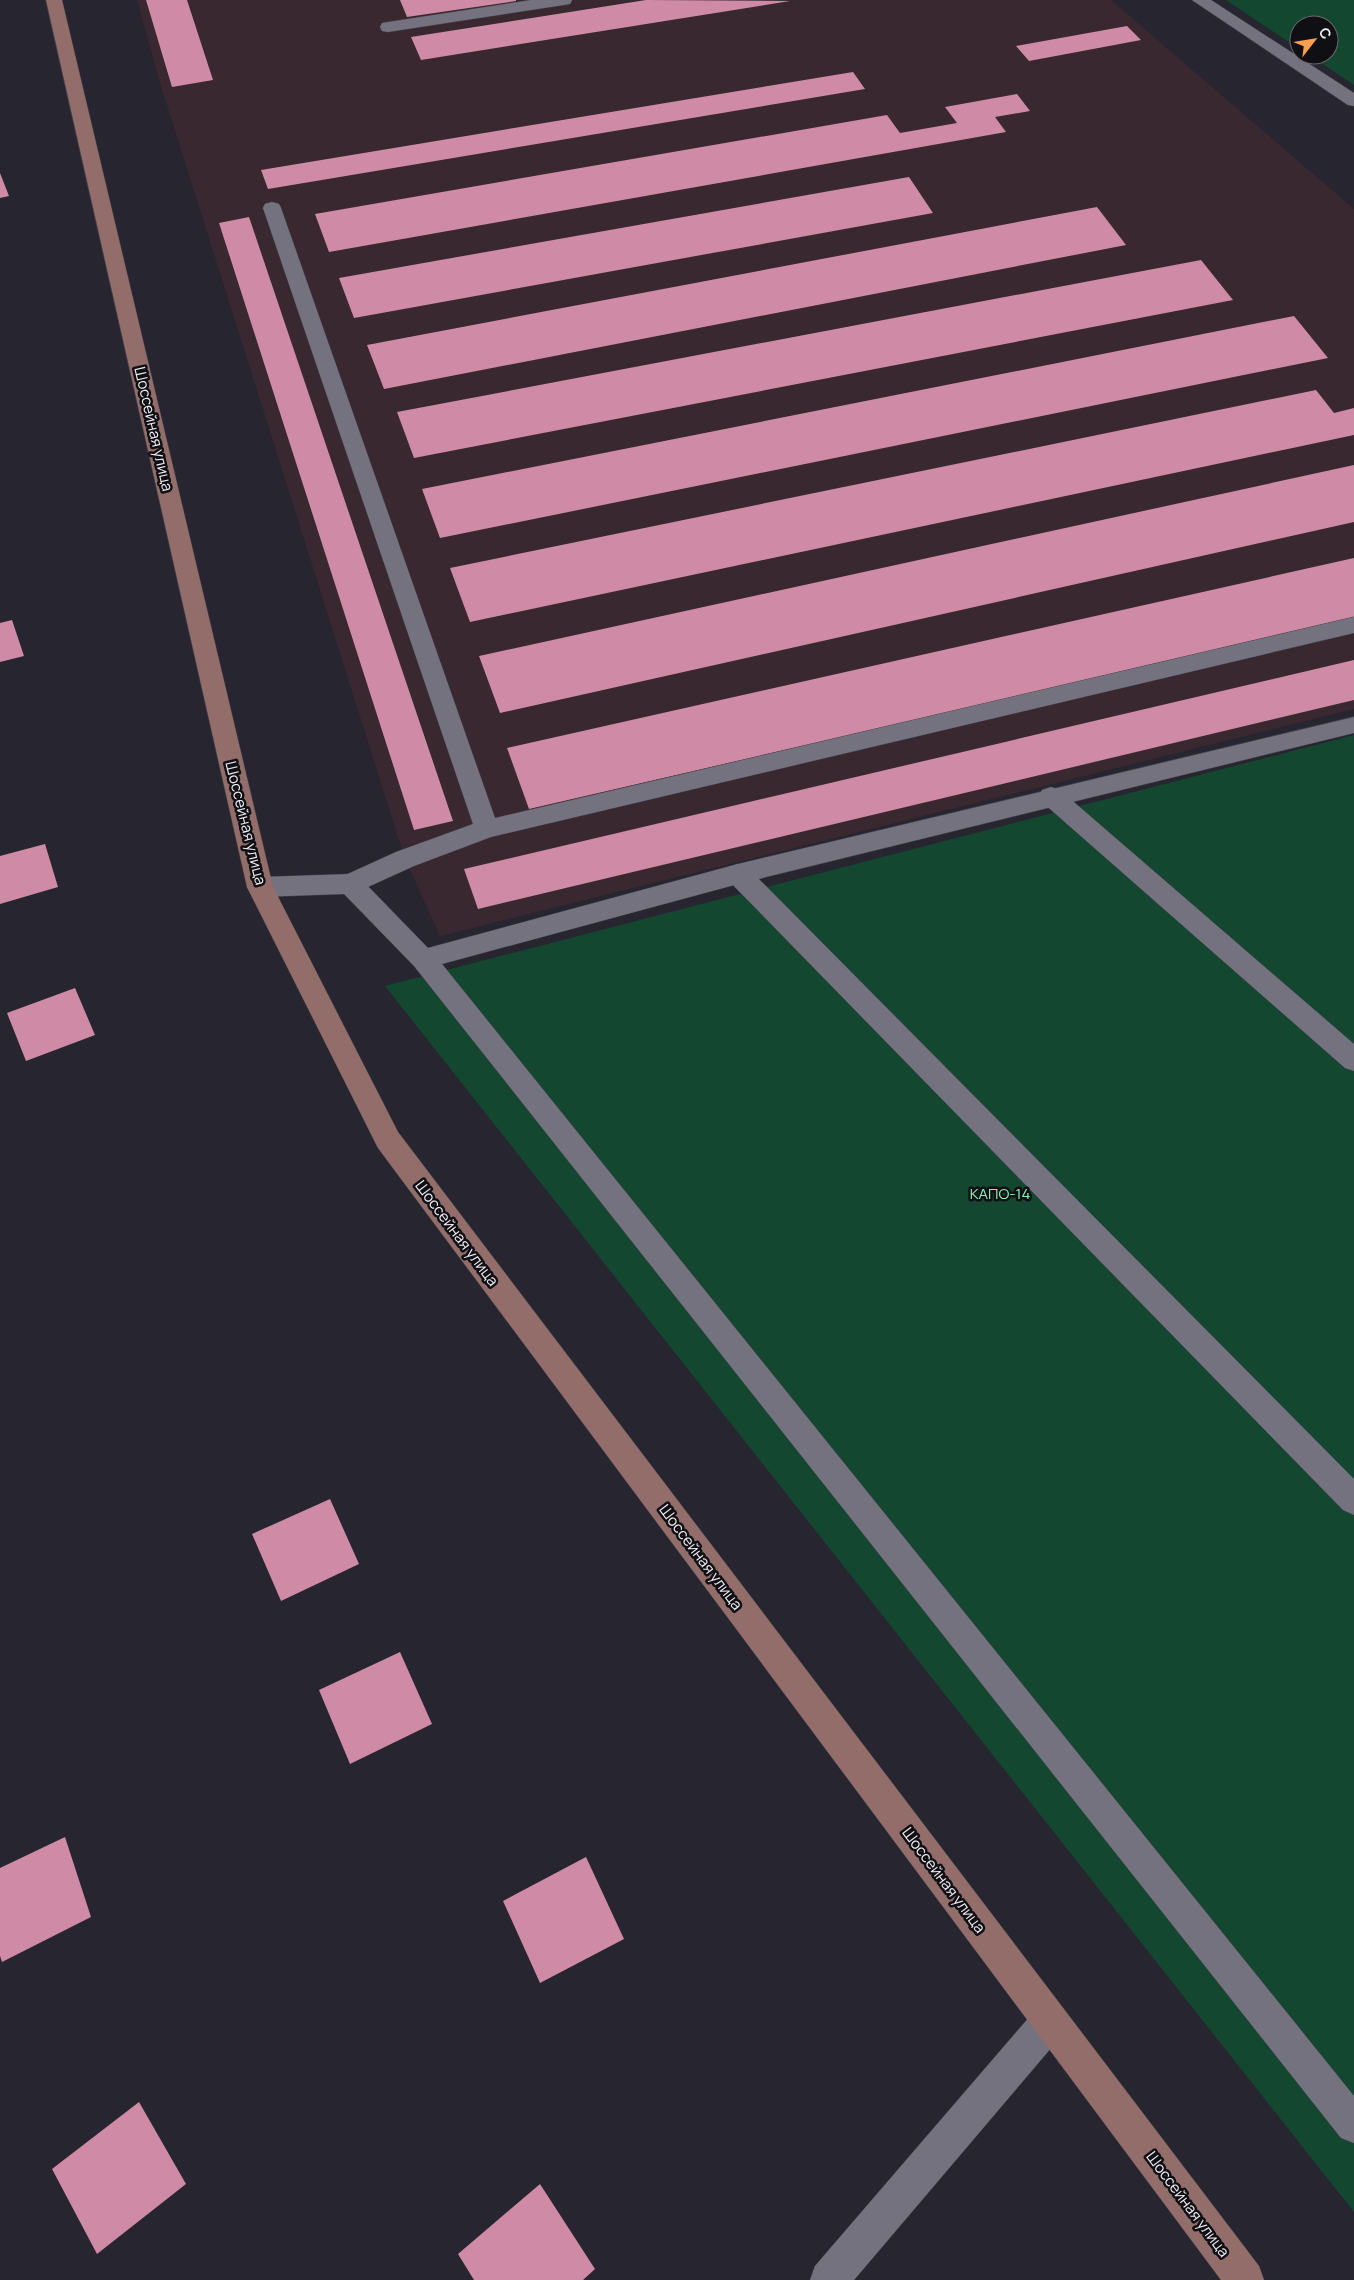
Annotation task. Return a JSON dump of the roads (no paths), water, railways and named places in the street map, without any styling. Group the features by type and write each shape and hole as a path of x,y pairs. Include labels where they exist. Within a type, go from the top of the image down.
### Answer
{"street":[{"name":"Шоссейная улица","path":"54,0 260,887 388,1140 1245,2280"},
{"path":"388,26 564,0"},
{"path":"1200,0 1354,101"},
{"path":"272,208 487,829"},
{"path":"260,887 350,884 406,859 487,829 1354,625"},
{"path":"423,959 738,874 1051,796 1352,727"},
{"path":"1051,796 1354,1060"},
{"path":"738,874 1354,1500"},
{"path":"350,884 423,959 1354,2125"},
{"path":"829,2280 1050,2021"}],"park label":[{"name":"КАПО-14","path":"1000,1193"}]}
